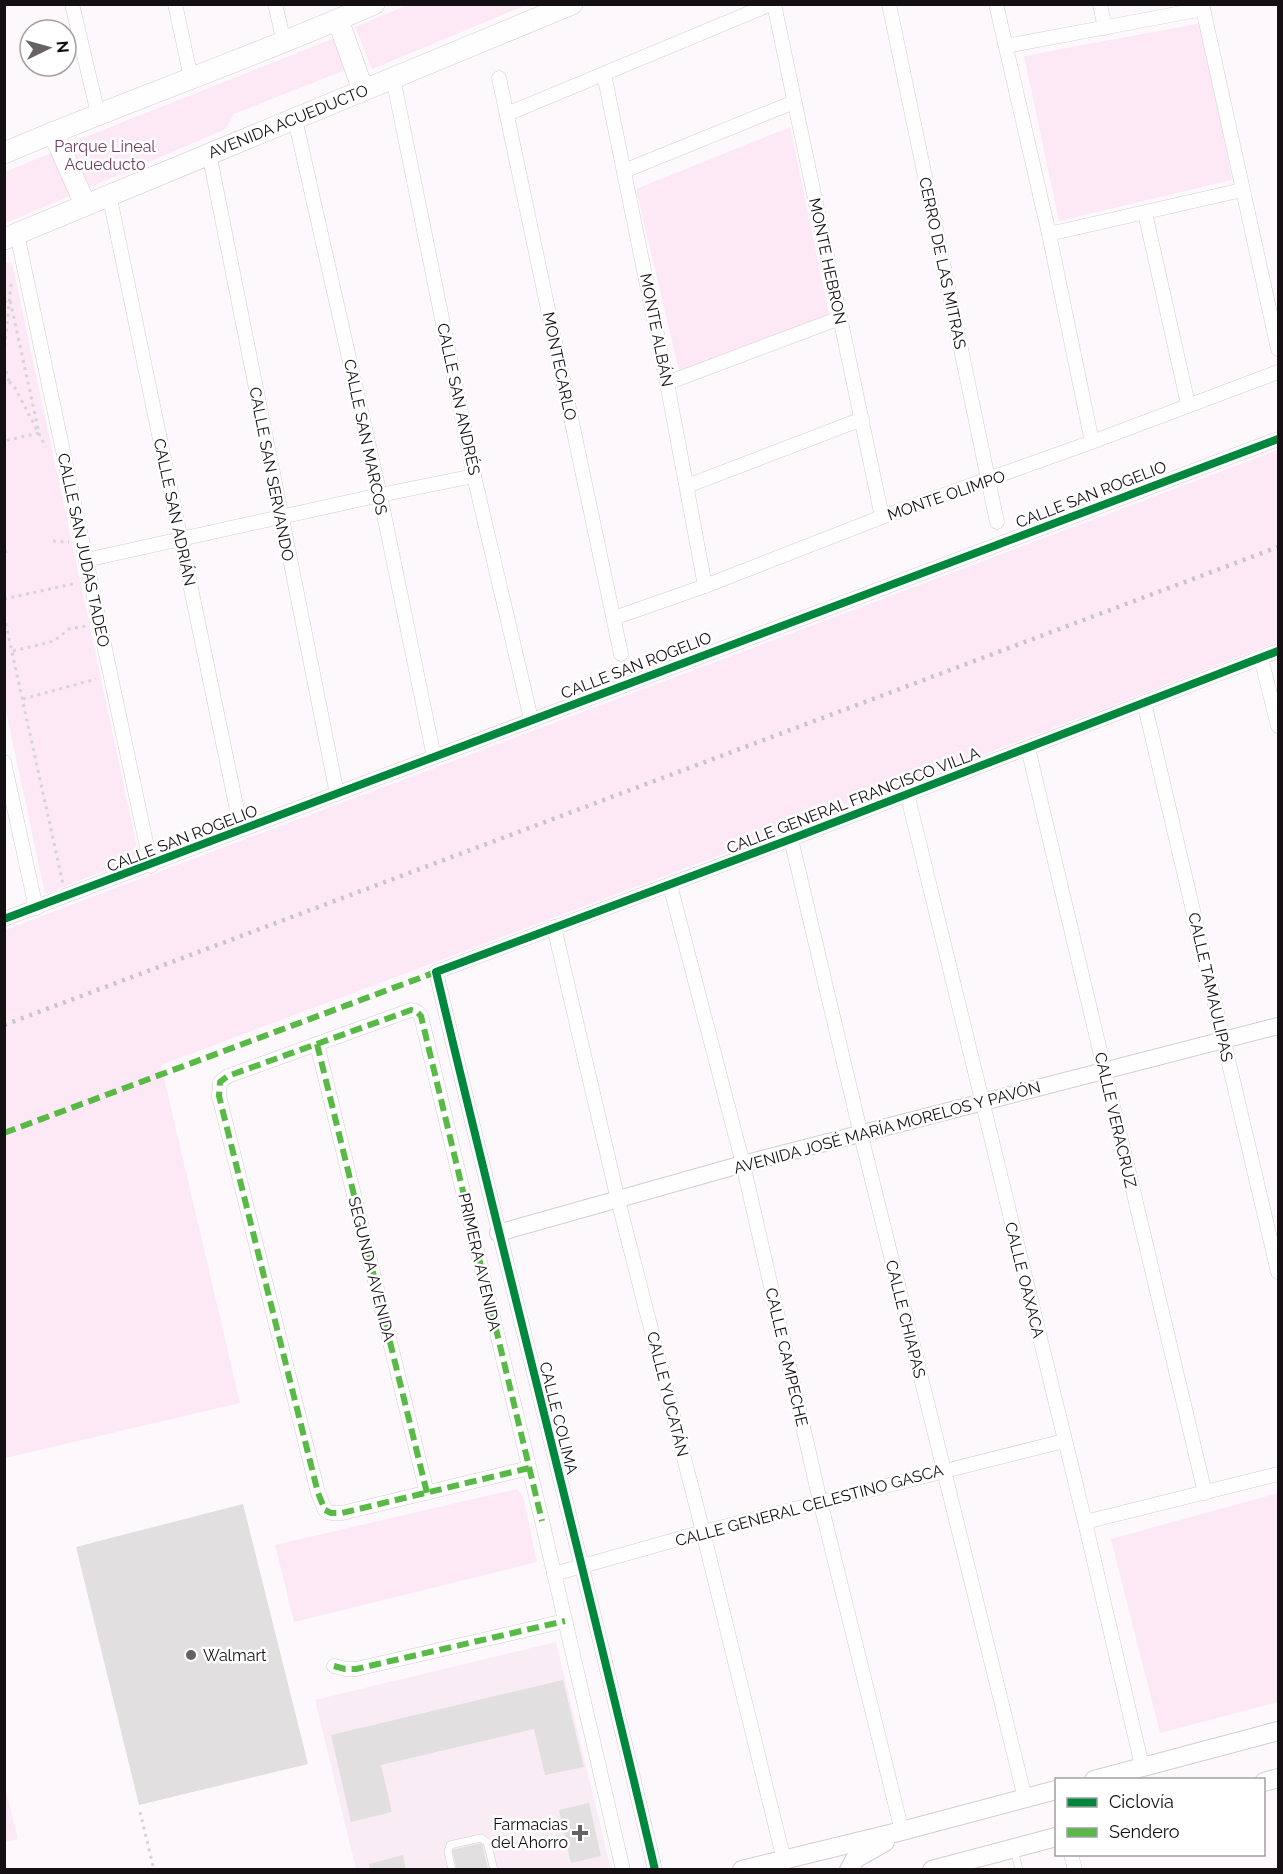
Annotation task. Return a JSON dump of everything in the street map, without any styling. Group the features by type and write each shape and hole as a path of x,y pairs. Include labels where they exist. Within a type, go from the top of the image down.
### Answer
{"main road":[{"path":"4,153 374,4"},
{"name":"AVENIDA ACUEDUCTO","path":"11,236 572,4"},
{"path":"338,20 363,90"},
{"path":"53,132 85,204"},
{"path":"1102,1778 1141,1773 1278,1731"},
{"path":"742,1869 784,1865 1055,1790"},
{"path":"849,1869 855,1859 902,1831"},
{"path":"939,1869 1055,1836"}],"street":[{"path":"72,4 98,114"},
{"path":"175,4 191,78"},
{"path":"275,4 284,42"},
{"path":"507,114 772,4"},
{"name":"MONTE HEBRON","path":"772,4 882,517"},
{"name":"CERRO DE LAS MITRAS","path":"889,4 997,522"},
{"path":"996,4 1049,234 1092,442"},
{"path":"1100,4 1105,28"},
{"path":"1006,46 1202,7 1278,349"},
{"name":"MONTE ALBÁN","path":"604,74 667,383 705,586"},
{"name":"CALLE SAN ANDRÉS","path":"393,78 474,476 531,719"},
{"name":"MONTECARLO","path":"499,78 621,654"},
{"path":"624,171 794,102"},
{"name":"CALLE SAN MARCOS","path":"295,118 380,495 434,757"},
{"name":"CALLE SAN SERVANDO","path":"209,153 337,794"},
{"path":"1049,234 1242,190"},
{"name":"CALLE SAN ADRIÁN","path":"109,194 241,829"},
{"path":"1145,213 1188,404"},
{"name":"CALLE SAN JUDAS TADEO","path":"11,236 86,560 151,866"},
{"path":"667,383 840,318"},
{"name":"MONTE OLIMPO","path":"614,618 1278,372"},
{"path":"687,486 862,419"},
{"name":"CALLE SAN ROGELIO","path":"4,919 151,866 241,829 531,719 1278,439"},
{"path":"86,560 474,476"},
{"name":"CALLE GENERAL FRANCISCO VILLA","path":"436,972 791,839 1278,651"},
{"path":"1261,658 1278,726"},
{"name":"CALLE TAMAULIPAS","path":"1144,702 1278,1272"},
{"name":"CALLE VERACRUZ","path":"1028,748 1205,1492"},
{"path":"4,762 36,908"},
{"name":"CALLE OAXACA","path":"907,793 1085,1522 1141,1773"},
{"name":"CALLE CHIAPAS","path":"791,839 861,1135 1025,1798"},
{"name":"CALLE CAMPECHE","path":"670,885 743,1164 820,1501 902,1831"},
{"name":"CALLE YUCATÁN","path":"554,927 618,1200 703,1532 784,1865"},
{"name":"CALLE COLIMA","path":"436,972 655,1869"},
{"name":"PRIMERA AVENIDA","path":"317,1044 411,1010 418,1012 424,1024 623,1869"},
{"name":"AVENIDA JOSÉ MARÍA MORELOS Y PAVÓN","path":"498,1233 743,1164 1278,1026"},
{"path":"317,1044 228,1076 220,1082 218,1087 318,1493 325,1510 331,1513 342,1513 529,1468"},
{"name":"SEGUNDA AVENIDA","path":"317,1044 427,1493"},
{"name":"CALLE GENERAL CELESTINO GASCA","path":"554,1574 820,1501 1064,1441"},
{"path":"1085,1522 1278,1474"},
{"path":"334,1666 356,1669 565,1621"}],"lane":[{"path":"452,1869 448,1850 450,1845 481,1838 487,1842 494,1869"},
{"path":"1014,1848 1019,1869"}],"path":[{"path":"4,354 12,278"},
{"path":"4,302 10,300"},
{"path":"10,300 39,433"},
{"path":"4,364 7,383 13,384 39,433"},
{"path":"4,441 39,433"},
{"path":"53,541 73,543"},
{"path":"4,599 82,582"},
{"path":"4,616 63,886"},
{"path":"13,651 54,640 72,628 90,625"},
{"path":"23,699 101,678"},
{"path":"140,1812 154,1869"}],"shaded area":[{"path":"556,1642 611,1869 356,1869 315,1700"}],"green space":[{"path":"410,4 526,5 372,69 355,27"},
{"path":"1202,23 1232,180 1059,221 1024,56"},
{"name":"Parque Lineal Acueducto","path":"335,38 345,70 234,114 226,129 90,187 70,143"},
{"path":"790,127 829,314 680,375 636,189"},
{"name":"Parque Lineal Acueducto","path":"51,153 70,196 5,223 5,172"},
{"path":"10,262 13,267 139,857 45,894 5,706 4,264"},
{"path":"1278,450 1278,642 755,842 161,1065 240,1403 5,1458 5,930"},
{"path":"517,1489 523,1496 537,1562 294,1622 275,1545"},
{"path":"1278,1493 1278,1702 1160,1733 1111,1539"},
{"path":"4,1784 18,1839 5,1842 4,1842"}],"building":[{"name":"Walmart","path":"243,1504 308,1764 139,1805 76,1547"},
{"path":"563,1680 584,1767 545,1775 534,1729 381,1765 392,1812 351,1822 331,1735"},
{"name":"Farmacias del Ahorro","path":"589,1803 601,1856 571,1863 559,1810"},
{"path":"482,1843 488,1870 457,1870 452,1850"},
{"path":"403,1855 406,1870 370,1870 369,1864"}],"railway":[{"path":"4,1025 1278,547"}],"marked path":[{"path":"4,1133 436,972"},
{"path":"529,1468 342,1513 331,1513 325,1510 318,1493 219,1096 220,1082 228,1076 411,1010 421,1016 542,1521"},
{"path":"317,1044 427,1493"},
{"path":"334,1666 356,1669 565,1621"}],"cycle path":[{"path":"4,919 1278,439"},
{"path":"655,1870 436,972 791,839 1278,651"}],"place":[{"name":"Walmart","path":"191,1655"},
{"name":"Farmacias del Ahorro","path":"580,1833"}]}
